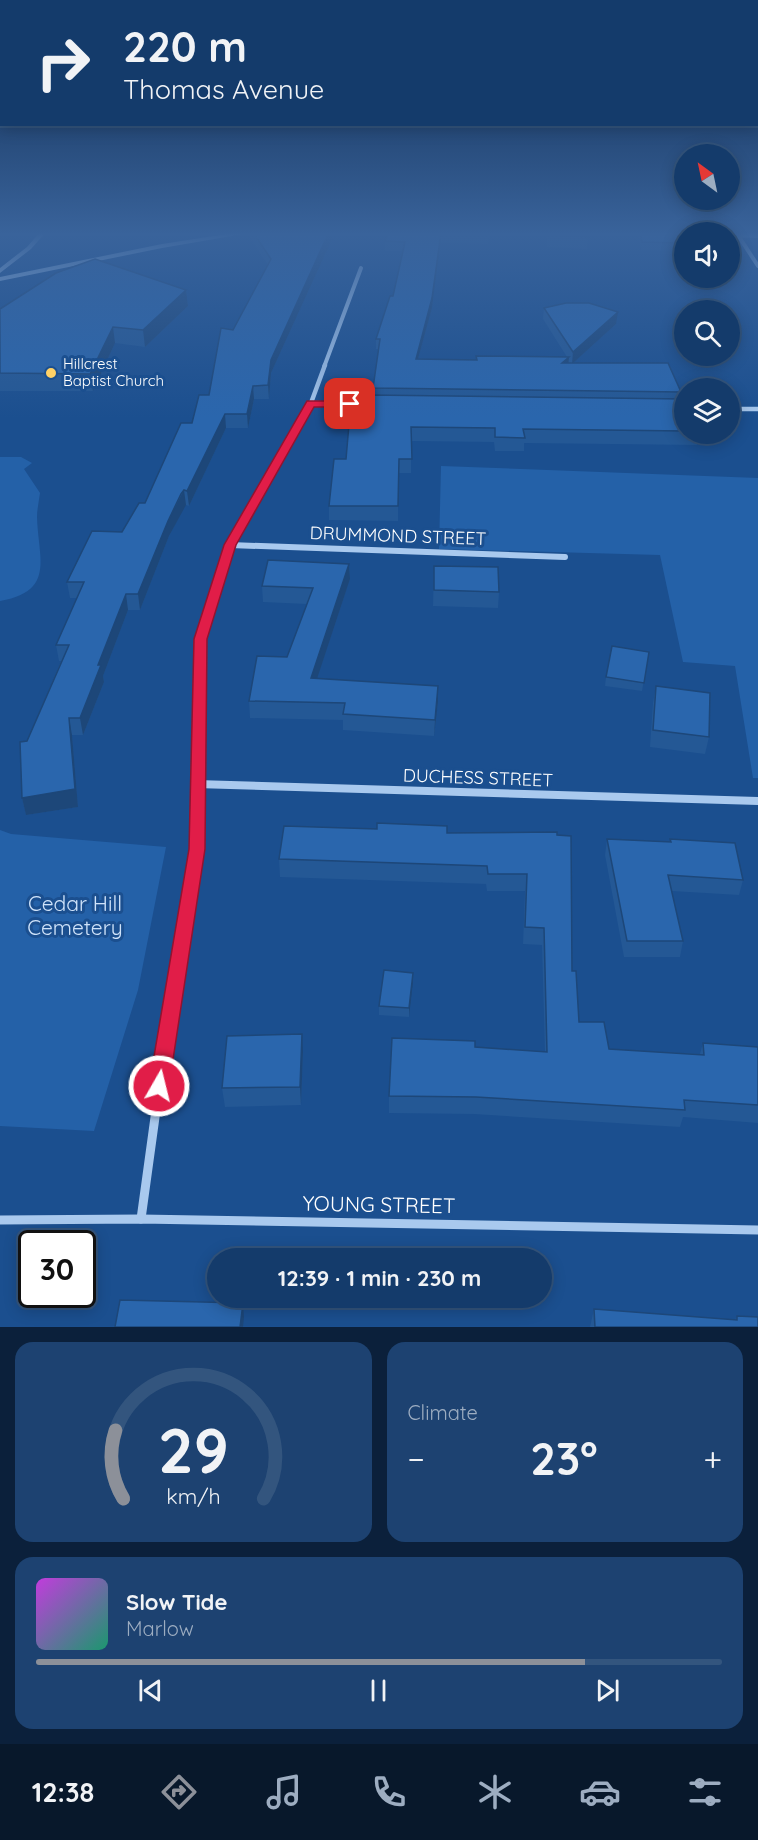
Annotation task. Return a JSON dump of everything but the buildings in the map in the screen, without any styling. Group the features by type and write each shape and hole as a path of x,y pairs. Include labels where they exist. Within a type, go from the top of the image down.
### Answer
{"street":[{"path":"141,1219 168,1020 197,849 196,784 200,639 230,545 311,404 351,294"},
{"path":"311,404 389,405"},
{"path":"740,409 758,409"},
{"name":"DRUMMOND STREET","path":"230,545 565,557"},
{"name":"DUCHESS STREET","path":"196,784 758,801"},
{"name":"YOUNG STREET","path":"0,1220 141,1219 758,1230"}],"green space":[{"path":"0,457 21,457 32,463 24,469 40,493 37,517 40,571 37,581 30,589 18,596 0,601"},
{"path":"441,466 758,478 758,778 753,778 735,666 683,662 660,555 439,549"},
{"name":"Cedar Hill Cemetery","path":"0,830 11,834 166,847 138,990 94,1131 0,1126"}],"place":[{"name":"Hillcrest Baptist Church","path":"51,373"}],"route":[{"path":"159,1086 197,849 196,784 200,639 230,545 311,404 350,404"}]}
